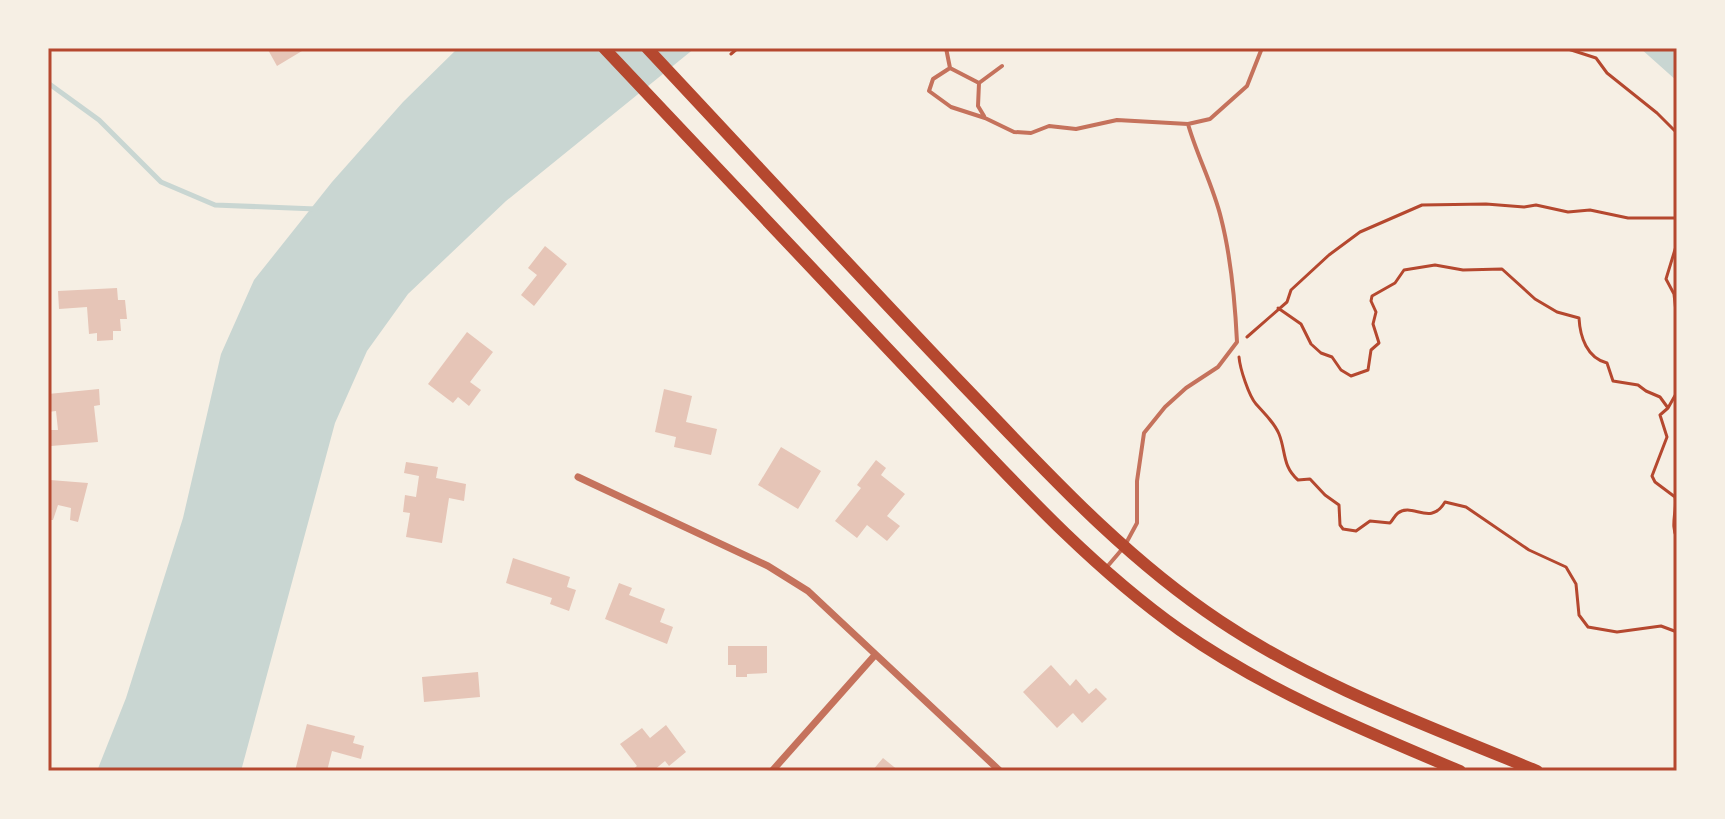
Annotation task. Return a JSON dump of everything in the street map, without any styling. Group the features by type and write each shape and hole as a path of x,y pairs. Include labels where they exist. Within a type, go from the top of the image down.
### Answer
{"highway":[{"path":"604,48 1026,495 1104,571 1181,631 1259,680 1320,711 1460,771"},
{"path":"647,48 1033,460 1124,547 1219,620 1304,670 1537,771"}],"street":[{"path":"578,477 768,566 808,591 1000,771"},
{"path":"772,771 875,655"}],"lane":[{"path":"946,48 950,68"},
{"path":"950,68 933,79 929,91 951,107 1014,132 1031,133 1049,126 1076,129 1117,120 1188,124 1210,119 1247,86 1262,48"},
{"path":"979,83 1002,66"},
{"path":"950,68 979,83"},
{"path":"979,83 978,106 985,118"},
{"path":"1104,571 1124,547 1137,523 1137,481 1144,433 1186,388 1218,367 1237,342 1231,272 1222,220 1196,154 1188,124"}],"path":[{"path":"731,54 738,48"},
{"path":"1565,48 1596,58 1607,73 1677,133"},
{"path":"1677,218 1628,218 1590,210 1568,212 1536,205 1422,205 1368,227 1352,237 1291,290 1287,302 1246,338 1237,342 1241,373 1253,401 1269,415 1279,432 1283,456 1294,477 1298,480 1310,479 1339,505 1343,529 1356,531 1370,521 1390,523 1403,511 1425,515 1440,509 1445,502 1466,507 1529,550 1566,567 1576,584 1579,615 1588,627 1617,632 1661,626 1677,632"},
{"path":"1677,243 1666,279 1674,294 1677,321"},
{"path":"1278,308 1301,324 1314,347 1332,357 1341,370 1351,376 1368,370 1371,350 1379,343 1372,321 1376,311 1372,296 1395,283 1404,270 1433,265 1463,270 1502,269 1535,299 1557,312 1579,318 1579,327 1589,352 1607,363 1613,381 1638,385 1660,397 1668,408"},
{"path":"1677,392 1660,415 1667,439 1652,476 1655,482 1675,497 1673,526 1677,538"}],"shaded area":[{"path":"458,48 695,48 506,201 408,294 367,351 335,423 241,771 97,771 126,698 183,518 221,354 254,280 332,182 403,102"},
{"path":"1640,48 1677,48 1677,81"}],"building":[{"path":"267,48 307,48 277,66"},
{"path":"545,246 567,264 534,306 521,295 537,275 528,268"},
{"path":"117,288 118,300 125,300 127,319 120,319 121,331 113,331 113,340 97,341 97,333 89,334 87,307 59,309 58,291"},
{"path":"467,332 493,352 470,382 481,390 469,406 458,397 453,403 428,384"},
{"path":"99,389 100,405 94,406 98,442 51,446 49,430 58,430 56,411 48,412 48,394"},
{"path":"664,389 692,396 686,422 717,429 711,455 674,447 676,437 655,432"},
{"path":"781,447 821,471 798,509 758,485"},
{"path":"876,460 886,468 881,475 905,494 887,516 900,526 887,541 867,525 857,538 835,521 861,488 857,485"},
{"path":"406,462 438,467 436,478 466,484 464,501 449,498 442,543 406,537 410,513 403,512 405,495 416,497 419,476 404,473"},
{"path":"50,480 88,483 78,522 70,520 71,508 58,505 53,520 48,520"},
{"path":"513,558 570,577 567,587 576,590 569,611 550,604 552,598 506,583"},
{"path":"619,583 632,588 629,595 665,609 660,622 673,627 667,644 605,619"},
{"path":"728,646 767,646 767,673 736,677 736,665 728,665"},
{"path":"1051,665 1070,686 1076,679 1089,694 1096,688 1107,699 1082,723 1073,713 1057,728 1023,692"},
{"path":"478,672 480,697 424,702 422,677"},
{"path":"307,724 355,736 353,743 364,746 361,759 332,751 327,771 295,771"},
{"path":"666,725 686,752 669,766 665,761 653,771 631,771 637,766 620,744 642,728 650,738"},
{"path":"883,758 899,771 872,771"}],"waterway":[{"path":"48,83 99,120 161,182 215,205 316,209"}]}
